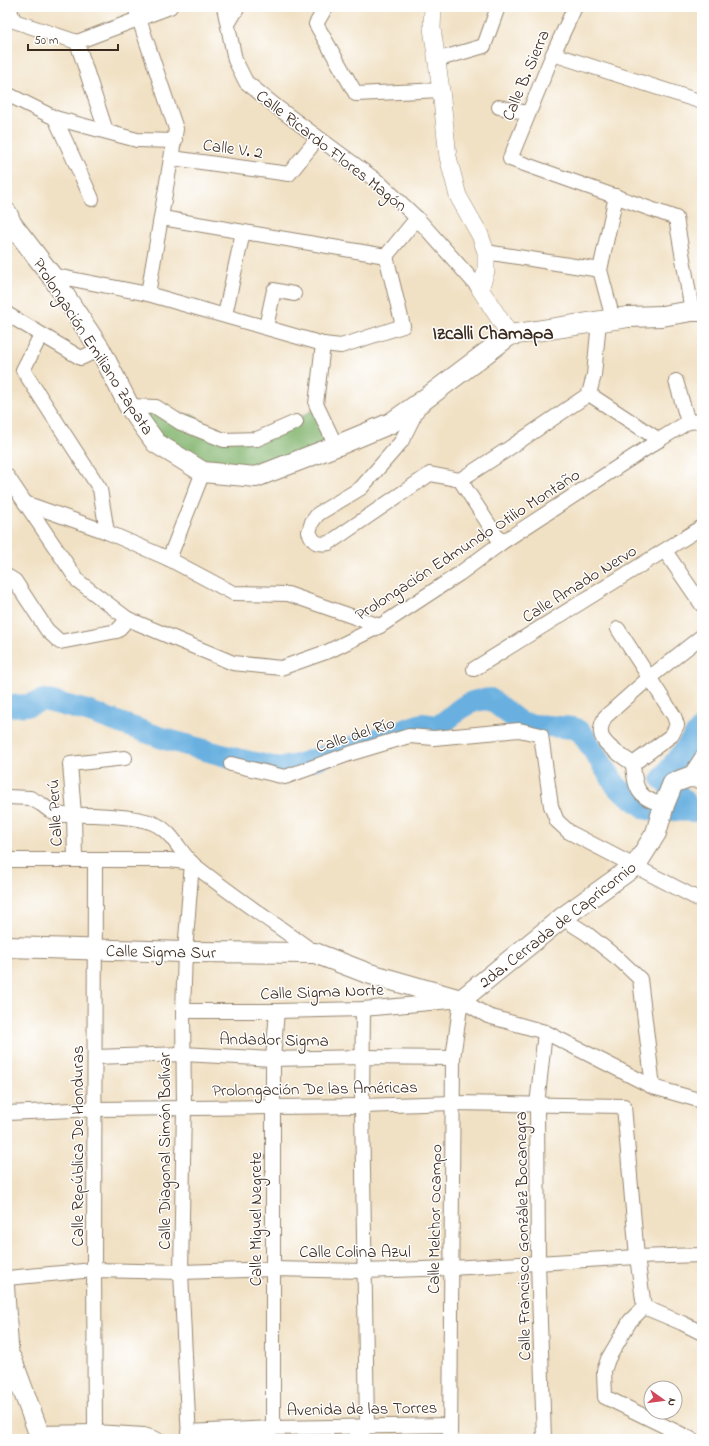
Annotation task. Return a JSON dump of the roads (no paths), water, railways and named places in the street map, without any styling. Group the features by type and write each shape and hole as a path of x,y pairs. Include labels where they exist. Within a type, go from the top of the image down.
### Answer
{"main road":[{"name":"Prolongación Emiliano Zapata","path":"7,213 11,223 51,275 100,349 129,406 156,443 203,472 256,477 391,423 510,335 606,320 662,316 697,311"},
{"name":"2da. Cerrada de Capricornio","path":"461,1000 562,918 636,865 656,833 664,806 688,780"},
{"name":"Calle Sigma Sur","path":"7,947 185,952 315,953"},
{"path":"315,953 367,973 461,1000"},
{"path":"9,1360 39,1436"}],"street":[{"path":"9,7 14,21 77,42 137,13 170,7"},
{"name":"Calle Ricardo Flores Magón","path":"224,7 235,60 246,82 278,108 381,184 417,218 480,289 510,335"},
{"path":"228,24 238,7"},
{"path":"326,7 316,24 356,94 441,90"},
{"path":"433,7 432,28 441,90 448,157 458,196 480,235 486,252 486,272 480,289"},
{"path":"436,60 484,46 498,7"},
{"name":"Calle B. Sierra","path":"575,7 553,54 510,159 616,196"},
{"path":"137,13 176,129 148,294"},
{"path":"77,42 106,131"},
{"path":"553,54 702,102"},
{"path":"7,94 55,118 137,140 175,141"},
{"path":"499,108 528,113"},
{"path":"55,118 92,199"},
{"name":"Calle V. 2","path":"172,158 288,174 318,138"},
{"path":"421,402 400,442 361,488 318,514 312,522 309,532 313,541 319,545 328,543 430,474 460,480 506,451 589,394 606,320 600,270 616,196 676,218 697,311"},
{"path":"162,218 386,256"},
{"path":"386,256 417,218"},
{"path":"225,316 243,232"},
{"path":"486,252 600,270"},
{"path":"51,275 148,294 323,344 341,346 403,326 386,256"},
{"path":"266,328 274,290 294,294"},
{"path":"7,314 81,358 100,349"},
{"path":"41,334 23,370 100,489 107,532"},
{"path":"323,344 316,404 336,446"},
{"path":"676,381 688,422"},
{"path":"589,394 659,440"},
{"path":"129,406 156,406 181,423 224,440 257,439 296,422"},
{"name":"Prolongación Edmundo Otilio Montaño","path":"9,482 78,581 128,620 233,663 281,668 329,651 380,626 459,574 501,543 659,440 688,422 702,421"},
{"path":"169,559 203,472"},
{"path":"460,480 501,543"},
{"path":"25,503 107,532 169,559 233,593 288,594 380,626"},
{"name":"Calle Amado Nervo","path":"474,669 702,527"},
{"path":"665,550 702,605"},
{"path":"7,576 15,581 47,630 60,642 118,631 128,620"},
{"path":"618,629 674,716 677,725 672,735 633,764"},
{"path":"633,764 608,746 600,733 605,717 649,678 702,636"},
{"name":"Calle del Río","path":"231,764 285,777 352,753 408,736 434,738 519,730 541,735 551,806 557,821 569,832 636,865"},
{"path":"688,780 702,757"},
{"name":"Calle Perú","path":"75,860 74,814 70,764 125,758"},
{"path":"633,764 634,781 640,792 650,801 664,806"},
{"path":"7,797 30,798 60,815 74,814 138,819 156,825 169,833 192,863 315,953"},
{"path":"7,860 170,860 192,863"},
{"name":"Calle República De Honduras","path":"95,860 95,1432"},
{"name":"Calle Diagonal Simón Bolívar","path":"189,1436 181,1272 184,1107 183,1011 185,952 192,863"},
{"path":"636,865 702,901"},
{"path":"562,918 586,933 620,960 640,979 653,1087"},
{"path":"461,1000 488,1016 545,1032 653,1087 702,1101"},
{"name":"Calle Sigma Norte","path":"183,1011 362,1009 461,1000"},
{"name":"Calle Melchor Ocampo","path":"450,1439 453,1058 461,1000"},
{"path":"355,1439 367,1426 362,1009"},
{"name":"Calle Miguel Negrete","path":"274,1428 273,1059 277,1011"},
{"name":"Calle Francisco González Bocanegra","path":"544,1439 538,1263 537,1105 545,1032"},
{"name":"Andador Sigma","path":"94,1058 183,1054 273,1059 362,1057 453,1058"},
{"name":"Prolongación De las Américas","path":"7,1113 184,1107 362,1106 453,1103 624,1106 637,1257"},
{"name":"Calle Colina Azul","path":"7,1278 94,1270 181,1272 273,1269 364,1271 702,1255"},
{"path":"637,1257 644,1307"},
{"path":"7,1286 9,1360"},
{"path":"644,1307 682,1323 702,1334"},
{"path":"644,1307 630,1321 608,1359 604,1371 605,1397 691,1439"},
{"path":"682,1323 702,1322"},
{"name":"Avenida de las Torres","path":"189,1436 274,1428 450,1425"},
{"name":"Avenida de las Torres","path":"254,1438 274,1428"},
{"path":"39,1436 95,1432 144,1435 156,1439"}],"waterway":[{"path":"7,706 29,705 44,700 87,711 165,739 237,759 277,768 294,766 422,724 438,726 466,705 475,701 490,699 522,724 574,728 582,733 617,787 647,809 695,811"},
{"path":"685,801 662,779 702,727"}],"district":[{"name":"Izcalli Chamapa","path":"493,332"}]}
